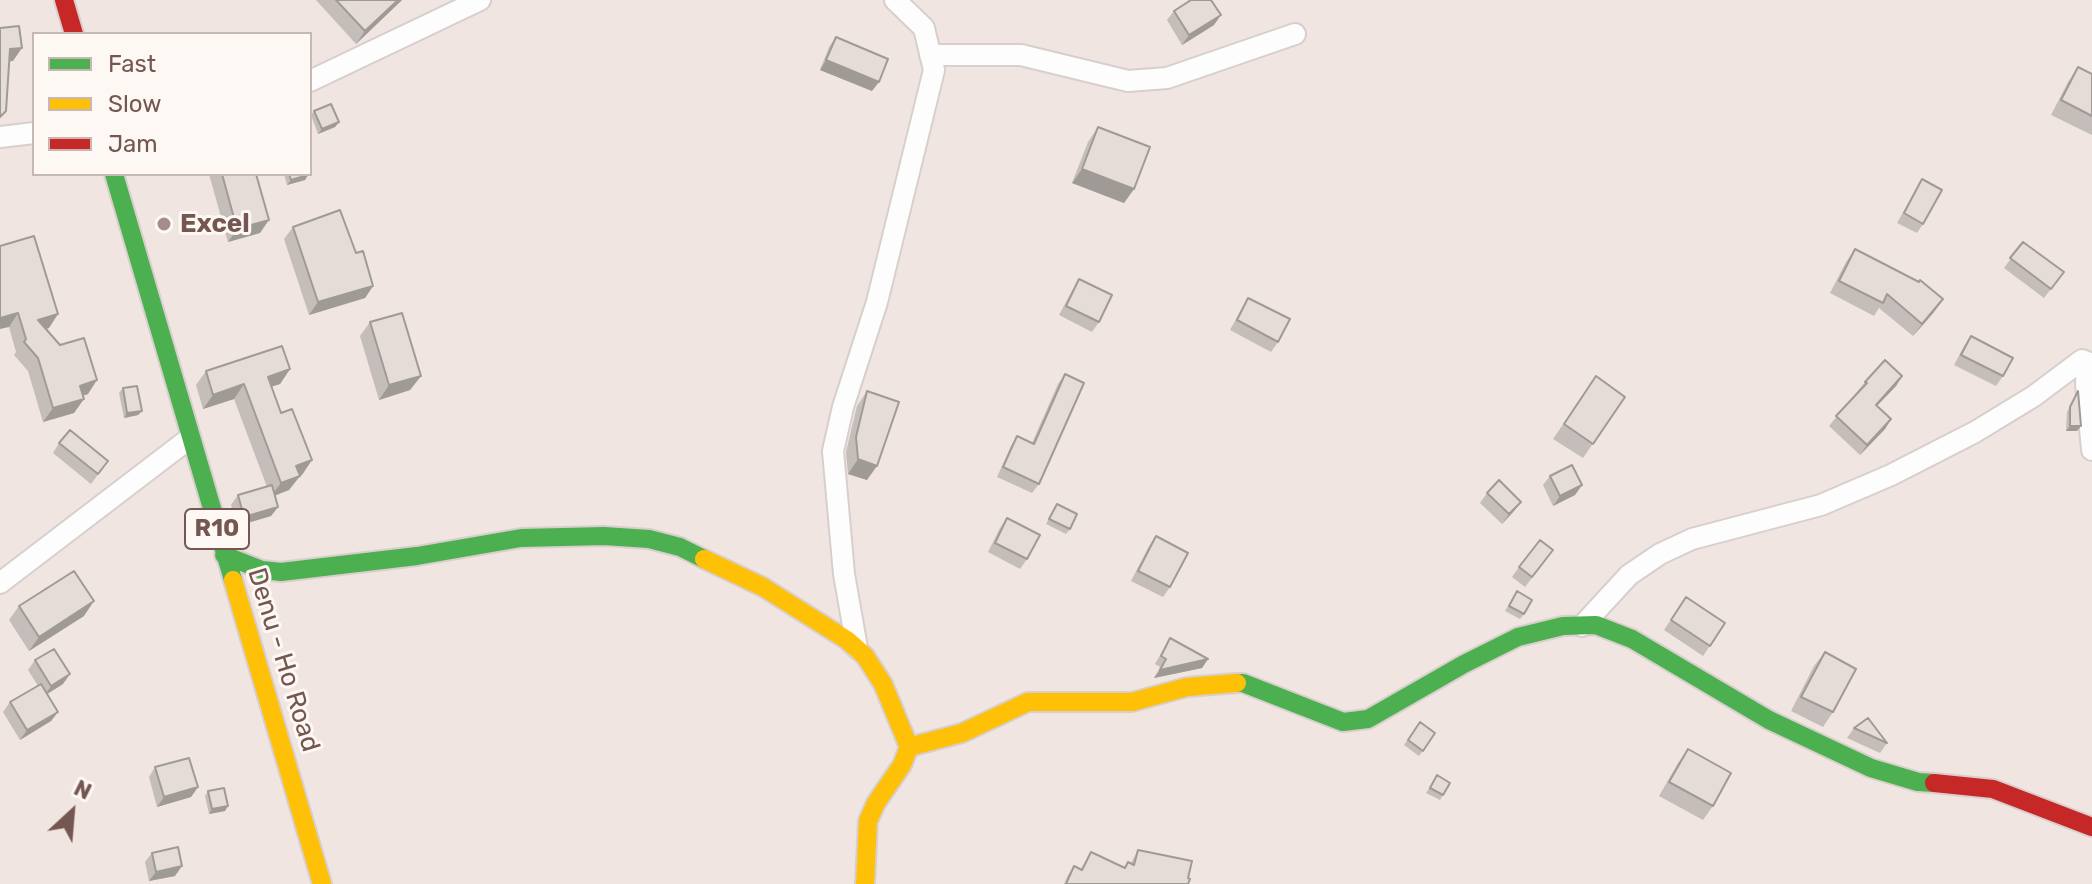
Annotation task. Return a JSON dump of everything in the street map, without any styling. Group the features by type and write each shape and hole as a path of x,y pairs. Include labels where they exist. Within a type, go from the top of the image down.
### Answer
{"street":[{"path":"64,0 73,32"},
{"path":"312,80 480,0"},
{"path":"857,648 844,574 833,451 843,407 877,302 934,70 924,28 895,0"},
{"path":"930,55 1021,55 1128,81 1167,78 1295,34"},
{"path":"0,137 32,133"},
{"name":"Denu - Ho Road","path":"115,176 322,884"},
{"path":"1582,626 1629,575 1660,554 1692,539 1821,505 1891,475 1975,432 2034,396 2082,360 2087,362 2092,450"},
{"path":"0,583 190,438"},
{"path":"224,555 262,570 281,572 417,556 521,538 604,536 649,539 680,547 763,587 865,656 883,684 909,747 902,765 876,803 868,821 865,884"},
{"path":"909,747 962,733 1028,702 1132,702 1187,687 1218,683 1243,683 1343,722 1368,719 1518,637 1563,626 1596,625 1632,639 1769,720 1871,768 1918,782 1993,789 2092,827"}],"shaded area":[{"path":"0,0 2092,0 2092,884 0,884"}],"building":[{"path":"336,0 398,0 365,31"},
{"path":"1191,0 1211,0 1221,15 1189,35 1174,11"},
{"path":"19,26 22,48 10,49 6,111 0,117 0,28"},
{"path":"836,37 888,59 879,82 826,60"},
{"path":"2078,67 2092,74 2092,116 2061,100"},
{"path":"331,104 339,122 322,129 314,111"},
{"path":"1098,127 1150,147 1134,189 1082,169"},
{"path":"223,176 257,176 269,220 237,229"},
{"path":"1922,179 1942,190 1923,224 1904,213"},
{"path":"340,210 356,253 363,251 373,286 318,302 293,227"},
{"path":"34,236 58,314 38,320 60,345 84,338 97,380 80,386 84,399 53,408 38,358 24,342 26,339 18,313 0,318 0,246"},
{"path":"2023,242 2064,272 2051,289 2010,258"},
{"path":"1855,249 1920,280 1943,299 1922,324 1887,294 1883,303 1839,281"},
{"path":"1079,279 1112,295 1099,322 1066,306"},
{"path":"1248,298 1290,319 1278,342 1237,320"},
{"path":"402,313 421,376 389,385 370,322"},
{"path":"1971,336 2013,358 2003,376 1961,355"},
{"path":"282,346 290,369 268,377 281,413 292,409 312,460 296,466 300,476 281,483 244,384 213,395 206,371"},
{"path":"1885,360 1902,376 1876,405 1891,419 1867,445 1836,416"},
{"path":"1065,374 1084,383 1039,484 1003,467 1017,436 1034,444"},
{"path":"1596,376 1625,397 1593,444 1564,424"},
{"path":"137,386 142,411 127,413 123,388"},
{"path":"867,391 899,402 877,466 858,459 856,437"},
{"path":"2078,391 2081,426 2070,426 2070,407"},
{"path":"70,430 108,461 98,474 59,443"},
{"path":"1572,465 1582,485 1560,496 1550,476"},
{"path":"1499,480 1521,502 1509,514 1487,493"},
{"path":"272,485 278,507 244,517 238,495"},
{"path":"1057,504 1077,514 1070,529 1049,519"},
{"path":"1007,518 1040,535 1027,559 995,543"},
{"path":"1156,536 1188,553 1170,587 1138,571"},
{"path":"1540,540 1553,550 1532,577 1519,567"},
{"path":"74,571 94,601 39,637 19,606"},
{"path":"1517,591 1532,600 1524,614 1509,606"},
{"path":"1686,597 1725,623 1710,646 1671,620"},
{"path":"1170,638 1208,659 1160,670 1166,659 1161,656"},
{"path":"54,649 70,674 51,686 35,660"},
{"path":"1825,652 1856,669 1833,712 1801,697"},
{"path":"41,684 58,712 27,730 10,702"},
{"path":"1868,718 1887,743 1854,728"},
{"path":"1420,722 1435,733 1423,751 1408,740"},
{"path":"1688,749 1731,773 1713,806 1669,782"},
{"path":"189,758 198,787 164,797 155,767"},
{"path":"1437,775 1450,783 1443,795 1430,788"},
{"path":"224,788 228,806 212,809 208,791"},
{"path":"178,847 182,866 156,872 152,853"},
{"path":"1138,850 1192,861 1188,884 1066,884 1074,866 1082,870 1091,852 1125,868 1128,862 1134,865"}],"traffic: fast":[{"path":"115,176 233,580"},
{"path":"224,555 262,570 281,572 417,556 521,538 604,536 649,539 680,547 704,559"},
{"path":"1237,683 1343,722 1368,719 1518,637 1563,626 1596,625 1632,639 1769,720 1871,768 1918,782 1934,783"}],"traffic: slow":[{"path":"704,559 763,587 847,640 865,656 883,684 909,747 902,765 876,803 868,821 865,884"},
{"path":"233,580 322,884"},
{"path":"909,747 962,733 1028,702 1132,702 1187,687 1237,683"}],"traffic: jam":[{"path":"64,0 73,32"},
{"path":"1934,783 1993,789 2092,827"}],"place":[{"name":"Excel","path":"164,224"}]}
